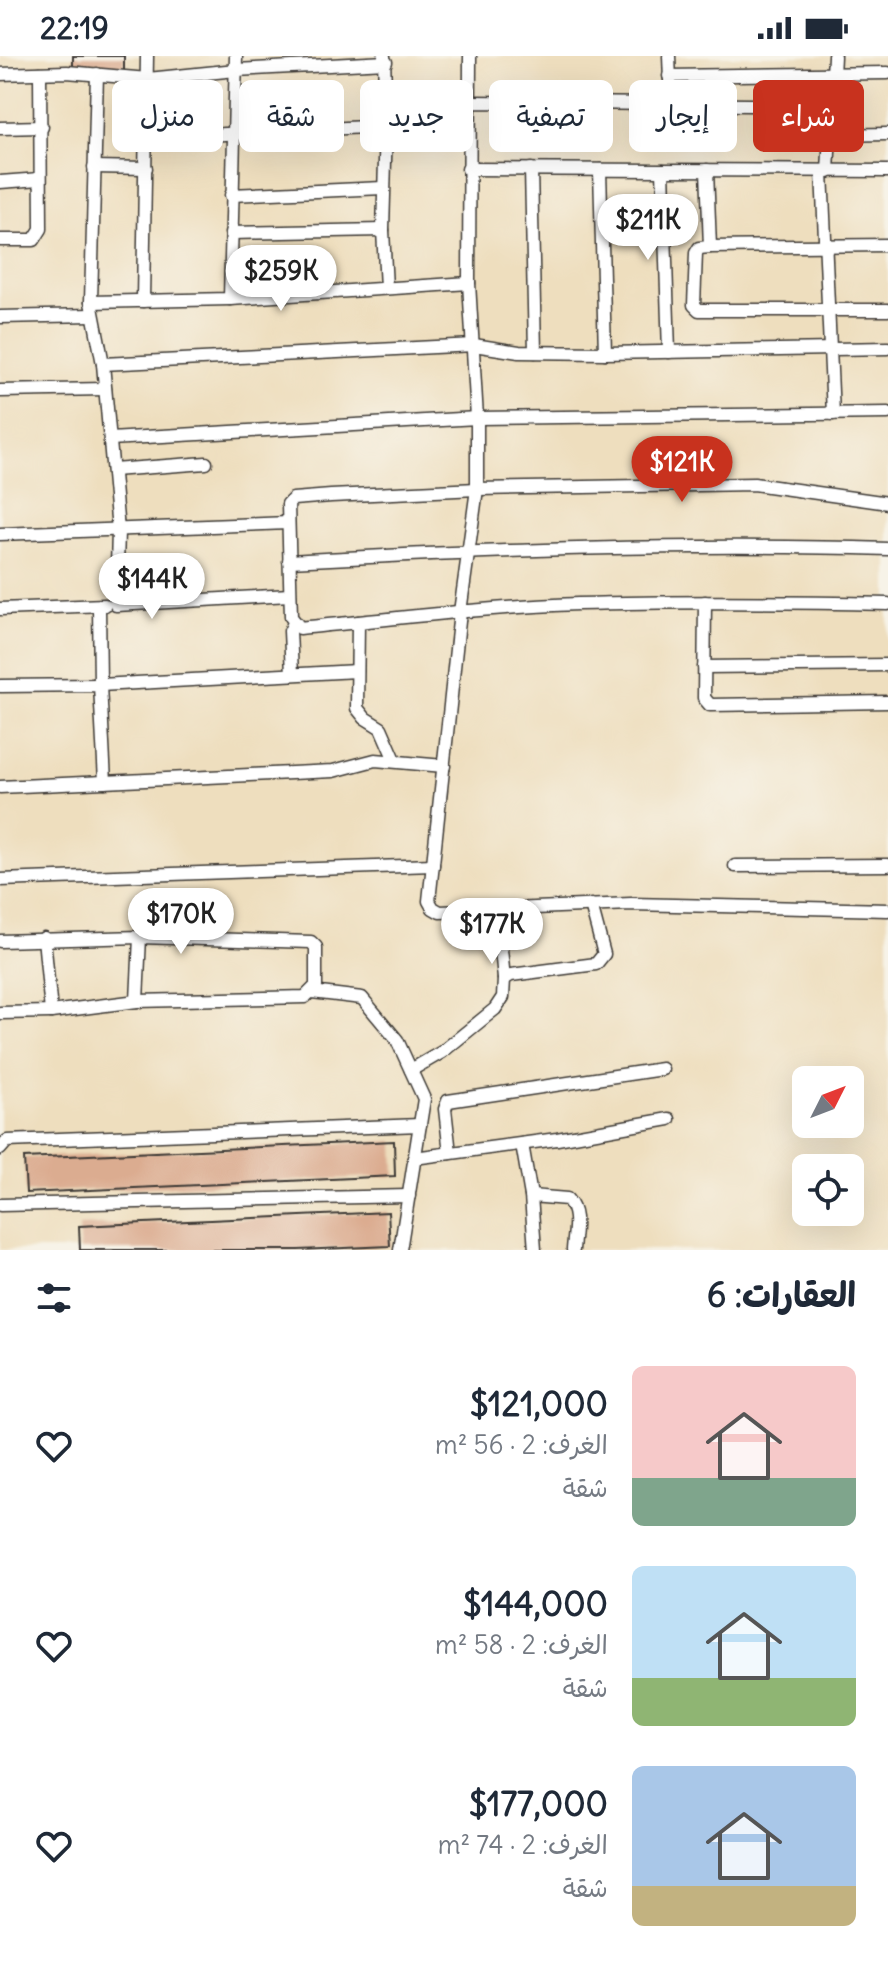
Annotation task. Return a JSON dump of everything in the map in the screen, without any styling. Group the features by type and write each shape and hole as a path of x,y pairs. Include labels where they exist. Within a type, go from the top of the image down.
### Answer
{"street":[{"path":"67,56 67,72"},
{"path":"147,56 148,79"},
{"path":"230,299 236,56"},
{"path":"470,56 470,80"},
{"path":"669,56 669,80"},
{"path":"832,80 834,56"},
{"path":"0,74 67,72 148,79 385,59 385,80"},
{"path":"0,240 34,240 40,234 40,73"},
{"path":"669,76 888,73"},
{"path":"97,74 92,308 103,364 118,530 116,605"},
{"path":"473,102 629,105"},
{"path":"0,128 42,127"},
{"path":"223,132 360,127"},
{"path":"864,134 888,134"},
{"path":"143,301 147,152"},
{"path":"385,152 383,230 386,288"},
{"path":"469,152 469,283 477,418 477,489 460,612 429,901 440,912 591,905 888,910"},
{"path":"828,152 824,245 833,414"},
{"path":"94,167 146,168"},
{"path":"468,169 888,171"},
{"path":"531,169 535,352"},
{"path":"600,170 605,353"},
{"path":"663,170 669,352"},
{"path":"707,170 710,247"},
{"path":"0,182 40,179"},
{"path":"231,195 383,188"},
{"path":"231,233 383,230"},
{"path":"888,245 699,248 696,253 694,305 699,310 888,310"},
{"path":"0,317 143,301 230,299 469,283"},
{"path":"103,364 474,345 535,352 605,353 888,348"},
{"path":"0,391 105,389"},
{"path":"110,439 477,418 888,413"},
{"path":"113,470 206,463"},
{"path":"292,674 290,631 294,623 290,595 288,504 293,499 477,489 754,484 888,503"},
{"path":"0,534 288,523"},
{"path":"289,561 470,551 753,545 888,549"},
{"path":"0,609 290,595"},
{"path":"705,602 704,698 710,705 888,702"},
{"path":"294,623 300,628 577,604 888,604"},
{"path":"99,606 105,782"},
{"path":"358,622 357,708 365,718 381,728 395,760"},
{"path":"704,667 888,665"},
{"path":"0,686 100,685 357,671"},
{"path":"0,787 333,771 367,761 395,760 444,766"},
{"path":"0,880 433,865"},
{"path":"735,866 888,865"},
{"path":"504,979 511,975 596,964 604,954 591,905"},
{"path":"411,1070 442,1052 501,1003 504,979 497,909"},
{"path":"137,1001 140,937"},
{"path":"0,941 140,937 311,942 316,947 316,986 305,997 137,1001 51,1012 0,1013"},
{"path":"44,938 51,1012"},
{"path":"312,992 362,998 397,1040 424,1099 400,1250"},
{"path":"450,1153 445,1109 448,1101 662,1069"},
{"path":"414,1158 522,1144 669,1119"},
{"path":"0,1149 7,1141 420,1125"},
{"path":"522,1144 531,1196 535,1250"},
{"path":"0,1205 409,1196"},
{"path":"531,1196 567,1199 570,1202 575,1210 573,1250"}],"building":[{"path":"73,56 124,56 124,71 73,72"},
{"path":"394,1141 395,1176 26,1193 24,1158"},
{"path":"388,1212 390,1246 298,1250 80,1250 79,1226"}]}
